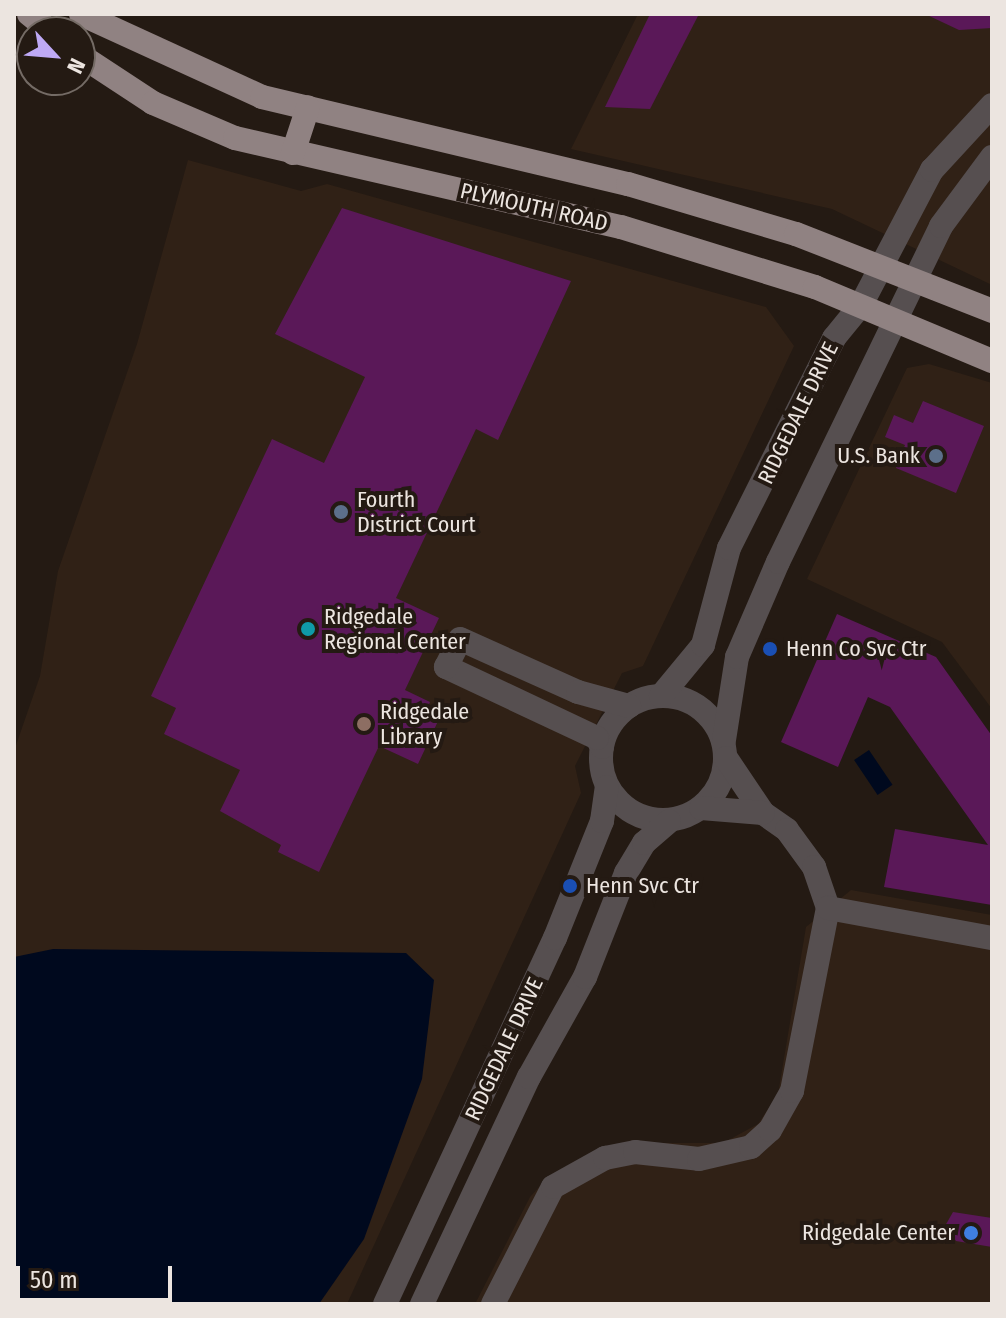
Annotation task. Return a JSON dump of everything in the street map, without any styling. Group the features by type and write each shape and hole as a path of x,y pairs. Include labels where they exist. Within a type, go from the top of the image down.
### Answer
{"main road":[{"name":"PLYMOUTH ROAD","path":"81,14 222,83 308,107 628,184 796,234 992,311"},
{"name":"PLYMOUTH ROAD","path":"96,66 119,83 195,123 293,153 621,227 895,317 992,361"},
{"path":"293,153 308,107"}],"street":[{"name":"RIDGEDALE DRIVE","path":"661,696 703,645 729,548 834,338 861,305 932,170 992,105"},
{"name":"RIDGEDALE DRIVE","path":"725,749 737,657 913,280 957,199 992,157"},
{"path":"493,1304 553,1187 605,1158 635,1152 699,1159 751,1147 770,1130 792,1091 828,908 814,867 787,830 763,813 725,749 695,705 661,696 629,706 578,692 460,639 446,667 597,738 602,747 607,787 633,814 669,821 701,808 716,791 725,749"},
{"path":"602,747 629,706"},
{"name":"RIDGEDALE DRIVE","path":"385,1304 555,938 602,821 607,787"},
{"path":"701,808 763,813"},
{"name":"RIDGEDALE DRIVE","path":"422,1304 529,1077 585,977 626,873 644,843 669,821"},
{"path":"828,908 992,938"}],"shaded area":[{"path":"638,14 992,14 992,285 832,209 571,149"},
{"path":"188,160 301,191 327,184 766,307 794,346 643,666 622,673 575,766 581,793 347,1304 14,1304 14,751 40,676 58,571 137,344"},
{"path":"929,364 992,383 992,709 942,642 807,579 907,368"},
{"path":"851,890 992,915 992,1304 475,1304 530,1197 548,1177 635,1143 723,1143 758,1124 778,1094 806,927"}],"water":[{"path":"869,750 892,785 878,795 854,760"},
{"path":"53,949 406,953 434,980 422,1079 364,1239 319,1304 14,1304 14,957"}],"building":[{"path":"650,14 699,14 650,109 605,107"},
{"path":"925,14 992,14 992,28 959,30"},
{"name":"Ridgedale Regional Center","path":"342,208 571,281 498,440 476,429 396,598 439,618 405,690 430,702 426,712 439,719 418,764 379,746 319,872 278,852 281,845 220,811 240,770 164,734 176,708 151,696 272,439 324,463 365,377 275,334"},
{"name":"U.S. Bank","path":"923,401 984,426 956,493 896,468 905,445 885,437 894,415 913,423"},
{"path":"837,614 936,657 992,736 992,905 884,887 895,829 988,845 890,707 868,697 838,767 781,742"},
{"name":"Ridgedale Center","path":"953,1212 992,1218 992,1247 956,1241 945,1226"}],"place":[{"name":"U.S. Bank","path":"936,456"},
{"name":"Fourth District Court","path":"341,512"},
{"name":"Ridgedale Regional Center","path":"308,629"},
{"name":"Henn Co Svc Ctr","path":"770,649"},
{"name":"Ridgedale Library","path":"364,724"},
{"name":"Henn Svc Ctr","path":"570,886"},
{"name":"Ridgedale Center","path":"971,1233"}]}
